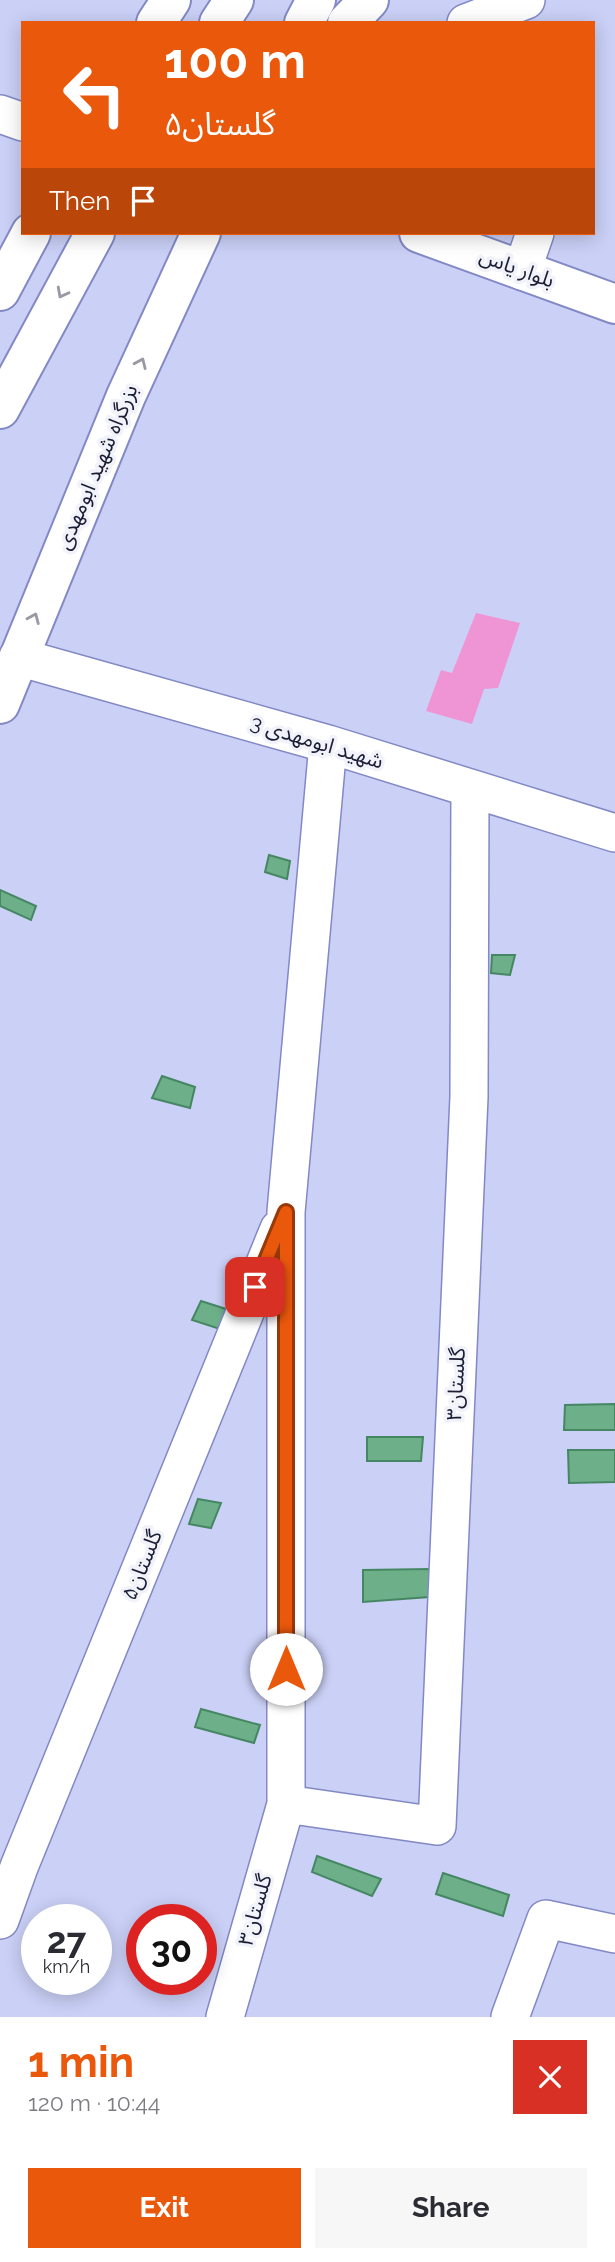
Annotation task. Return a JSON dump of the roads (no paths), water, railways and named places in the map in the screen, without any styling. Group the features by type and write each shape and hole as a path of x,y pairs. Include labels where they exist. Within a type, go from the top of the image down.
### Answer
{"main road":[{"path":"157,21 171,0"},
{"path":"220,21 234,0"},
{"path":"305,21 316,0"},
{"path":"349,21 369,0"},
{"path":"0,291 30,235"},
{"path":"0,409 94,235"},
{"name":"بزرگراه شهید ابومهدی","path":"0,704 126,396 200,235"},
{"name":"بلوار یاس","path":"424,235 615,304"}],"street":[{"path":"471,21 526,0"},
{"path":"0,114 21,121"},
{"path":"522,271 534,235"},
{"name":"شهید ابومهدی 3","path":"18,657 328,744 615,833"},
{"path":"286,1212 328,744"},
{"name":"گلستان۳","path":"286,1804 437,1826 469,1097 470,789"},
{"name":"گلستان۳","path":"225,2017 286,1804 286,1212"},
{"name":"گلستان۵","path":"0,1920 19,1867 286,1212"},
{"path":"510,2017 546,1919 615,1934"}]}
